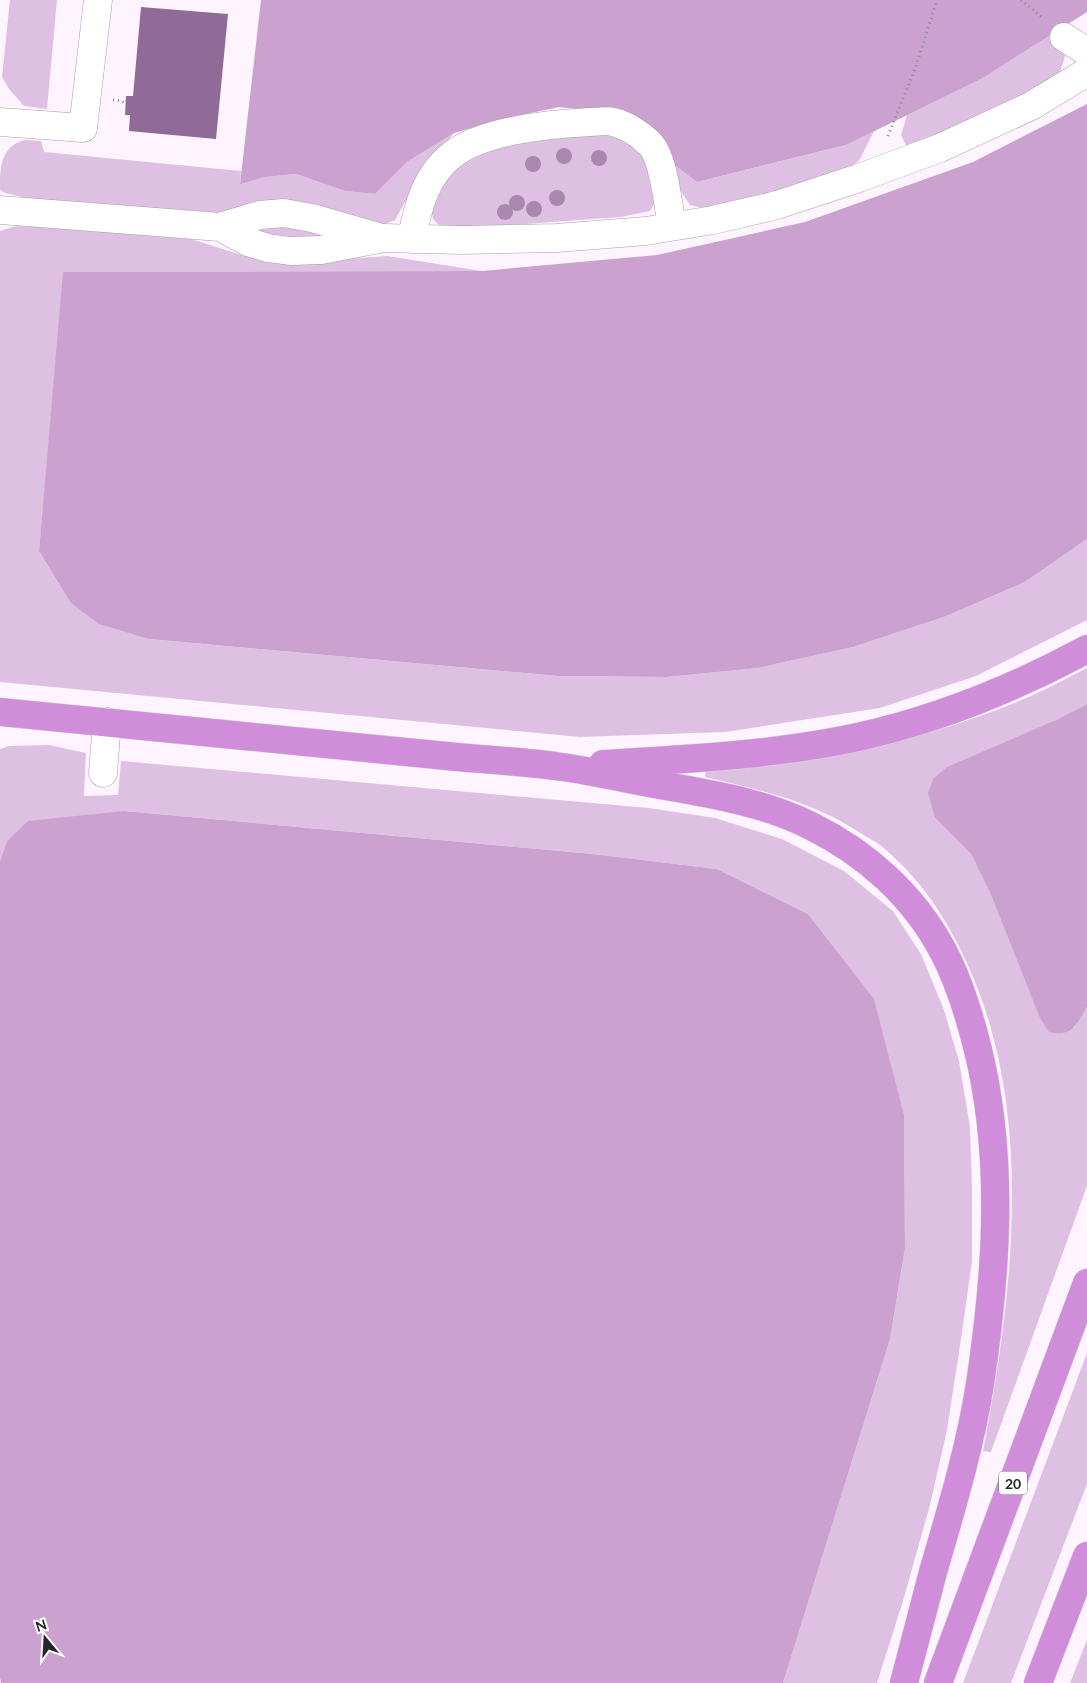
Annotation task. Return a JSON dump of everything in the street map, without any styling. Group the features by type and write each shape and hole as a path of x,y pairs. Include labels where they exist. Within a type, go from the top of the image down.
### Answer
{"highway":[{"path":"562,767 719,757 803,746 859,736 925,718 978,700 1040,674 1087,649"},
{"path":"0,712 562,767 702,793 747,803 786,815 822,832 870,862 904,895 933,933 954,973 972,1025 988,1103 995,1184 993,1271 984,1357 974,1420 945,1535 904,1683"},
{"name":"20","path":"938,1683 1087,1283"},
{"path":"1038,1683 1087,1556"}],"lane":[{"path":"0,122 83,128 98,0"},
{"path":"1064,37 1087,52"},
{"path":"220,227 248,242 268,248 290,251 321,250 384,238 461,240 558,238 646,231 713,220 776,205 940,148 1023,109 1087,72"},
{"path":"412,239 420,198 436,172 451,155 472,143 501,133 572,123 613,122 633,131 651,144 661,166 672,226"},
{"path":"0,210 220,227 260,214 284,213 312,218 384,238"},
{"path":"103,773 107,722"}],"path":[{"path":"871,173 893,127 916,66 937,0"},
{"path":"122,101 126,105"}],"shaded area":[{"path":"10,0 57,0 47,109 24,106 9,89 2,77"},
{"path":"261,0 1087,0 1087,12 983,78 846,145 697,182 673,164 627,115 559,107 502,119 454,133 407,162 375,194 345,191 296,174 265,177 240,184"},
{"path":"1049,36 1065,56 1060,73 1042,85 931,140 907,147 901,135 907,115 983,78"},
{"path":"1087,104 1087,539 1025,582 944,617 853,647 758,668 667,677 558,676 149,639 99,624 70,602 39,551 63,272 482,271 657,255 805,222 973,162"},
{"path":"874,131 859,161 824,181 718,211 690,205 678,187 673,164 697,182 846,145"},
{"path":"454,133 417,181 395,220 378,227 241,211 182,217 48,203 5,193 0,190 1,167 5,154 14,145 28,140 41,141 44,152 241,171 240,183 265,177 296,174 345,191 375,194 407,162"},
{"path":"607,134 636,141 652,164 659,195 650,211 621,217 444,230 433,219 430,201 439,182 466,158 494,148 548,136"},
{"path":"276,218 334,239 314,243 246,231"},
{"path":"16,226 128,230 191,239 248,257 290,263 387,256 482,271 64,272 39,551 70,602 149,639 558,676 667,677 758,668 853,647 944,617 1025,582 1087,539 1087,620 976,676 880,708 725,732 580,737 0,682 0,231"},
{"path":"1087,668 1087,704 1056,720 935,818 971,854 992,897 1074,1028 1087,1007 1087,1186 991,1452 983,1451 1003,1329 1009,1266 1012,1203 1010,1140 1002,1079 988,1019 966,961 950,930 922,887 879,844 846,824 808,806 768,793 705,777 706,771 826,756 905,739 982,715 1045,690"},
{"path":"1087,704 1087,1007 1073,1028 1064,1033 1057,1033 1049,1032 1040,1018 992,897 971,854 935,818 928,793 933,779 947,767 1056,720"},
{"path":"49,745 86,753 84,796 118,795 121,761 649,808 715,818 782,839 844,871 893,911 921,954 944,1010 959,1061 970,1127 972,1261 947,1430 930,1505 903,1601 877,1683 783,1683 890,1339 905,1248 904,1114 874,1000 808,914 717,869 593,854 124,811 7,841 0,861 0,749 9,746"},
{"path":"124,811 593,854 717,869 808,914 874,999 904,1114 905,1248 890,1339 783,1683 1,1683 0,861 7,841 28,821"},
{"path":"1087,1353 1087,1484 1011,1683 963,1683"},
{"path":"1087,1640 1087,1683 1070,1683"}],"building":[{"path":"141,7 228,14 216,139 129,131 130,115 125,115 126,96 133,96"}]}
